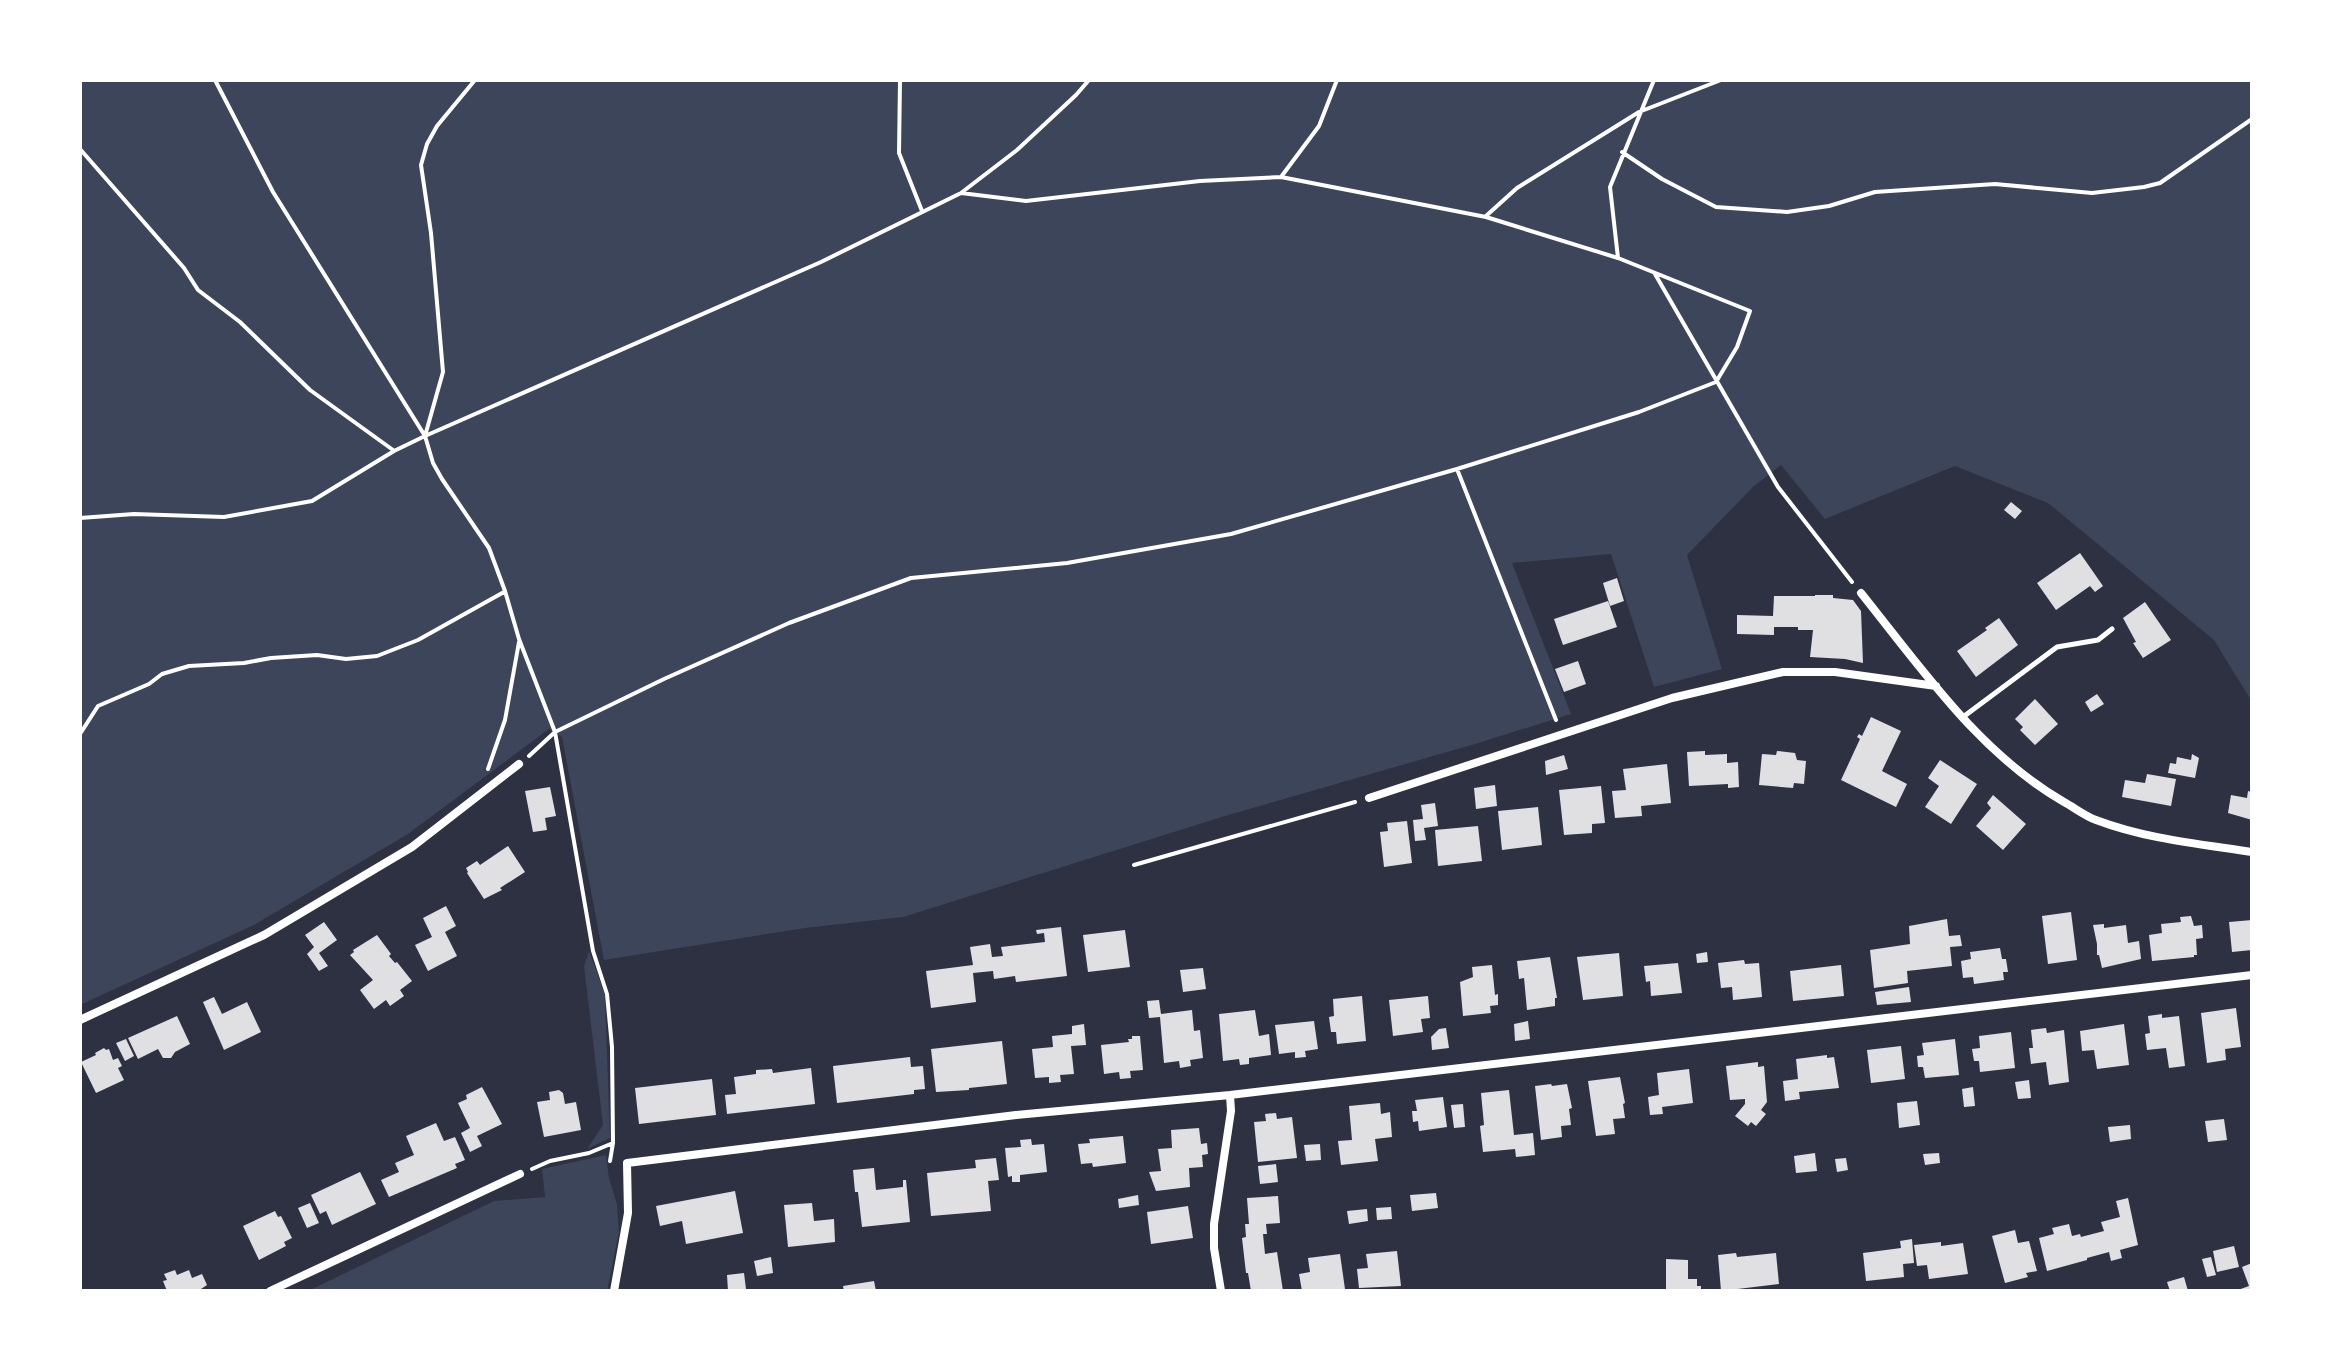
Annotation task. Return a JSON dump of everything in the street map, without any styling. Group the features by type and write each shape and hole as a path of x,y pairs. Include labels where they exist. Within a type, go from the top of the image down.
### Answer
{"street":[{"path":"1861,593 1994,752 2037,786 2094,820 2153,836 2252,852"},
{"path":"1369,798 1672,698 1783,672 1835,672 1936,686"},
{"path":"80,1020 264,935 412,847 519,764"},
{"path":"614,1291 628,1213 627,1163 1016,1115 1230,1095 2252,975"},
{"path":"1221,1291 1214,1248 1214,1224 1231,1111 1230,1095"},
{"path":"270,1291 520,1174"}],"lane":[{"path":"1963,717 2057,647 2098,640 2112,629"}],"path":[{"path":"215,80 273,192 425,436 433,463 442,479 489,548 519,639 555,732 593,951 607,994 612,1047 613,1143 589,1153 550,1161 520,1174"},
{"path":"425,436 443,372 431,233 421,165 427,144 437,126 475,80"},
{"path":"900,80 899,153 922,211"},
{"path":"80,518 134,514 224,517 312,501 394,451 425,436 807,268 961,193 1017,150 1089,80"},
{"path":"1281,177 1319,126 1337,80"},
{"path":"1618,258 1610,187 1654,80"},
{"path":"1486,217 1517,188 1639,112 1721,80"},
{"path":"1622,152 1662,179 1716,207 1787,212 1829,206 1875,192 1995,184 2092,193 2144,187 2160,183 2252,119"},
{"path":"80,149 184,268 198,290 240,322 310,390 394,451"},
{"path":"519,764 555,732 664,679 789,623 911,578 1067,563 1231,534 1457,469 1639,412 1716,382 1737,347 1750,311 1618,258 1486,217 1281,177 1200,181 1026,201 961,193"},
{"path":"1655,274 1778,487 1861,593"},
{"path":"1457,469 1561,734"},
{"path":"80,734 98,706 149,684 162,674 189,666 271,658 317,655 346,659 377,656 418,640 505,591"},
{"path":"478,796 505,720 519,639"},
{"path":"1134,865 1369,798"}],"shaded area":[{"path":"80,80 2252,80 2252,702 2214,640 2048,503 1955,466 1825,519 1781,465 1753,487 1687,555 1722,669 1654,687 1611,554 1512,563 1571,714 1225,816 903,917 805,928 604,960 562,737 549,729 408,834 254,925 80,1005"},
{"path":"589,951 605,995 610,1138 587,1149 603,1125 584,966"},
{"path":"606,1155 617,1204 619,1232 607,1291 308,1291 494,1201 545,1197 542,1169"}],"building":[{"path":"2011,502 2022,511 2015,519 2004,510"},
{"path":"2080,553 2103,586 2095,592 2090,586 2056,610 2037,583"},
{"path":"1617,578 1624,601 1610,606 1603,583"},
{"path":"1815,595 1853,600 1861,611 1863,663 1810,657 1813,630 1774,627 1774,635 1737,634 1737,615 1773,616 1774,596"},
{"path":"1608,601 1617,627 1563,645 1554,619"},
{"path":"2145,602 2171,640 2143,658 2123,618"},
{"path":"1999,618 2018,645 1976,677 1957,651"},
{"path":"1578,661 1586,684 1564,692 1555,669"},
{"path":"2097,694 2104,704 2091,712 2085,702"},
{"path":"2035,699 2058,724 2035,745 2020,730 2023,727 2015,719"},
{"path":"1871,717 1901,731 1882,771 1907,784 1896,807 1841,780 1860,739 1857,737 1859,734 1862,736"},
{"path":"1705,751 1705,755 1727,754 1727,763 1738,762 1739,787 1728,788 1728,784 1689,786 1687,752"},
{"path":"1777,751 1795,753 1797,760 1806,761 1804,784 1794,783 1793,788 1759,785 1762,754 1776,755"},
{"path":"2192,754 2199,758 2195,778 2168,773 2170,763 2176,764 2177,757 2191,760"},
{"path":"1564,755 1568,769 1546,775 1545,761"},
{"path":"1940,760 1977,784 1951,824 1925,807 1939,786 1928,778"},
{"path":"1667,764 1671,803 1641,806 1642,816 1615,818 1612,791 1626,790 1623,769"},
{"path":"2147,774 2176,779 2171,806 2122,797 2125,780 2145,783"},
{"path":"1495,785 1497,806 1476,809 1474,788"},
{"path":"1601,786 1605,823 1592,824 1592,833 1564,835 1559,790"},
{"path":"550,787 556,816 545,818 547,830 533,832 525,791"},
{"path":"2248,791 2252,792 2252,820 2228,813 2231,795 2247,798"},
{"path":"1993,795 2026,824 2003,850 1976,826 1991,808 1987,803"},
{"path":"1435,803 1438,826 1424,828 1426,840 1415,841 1413,820 1423,819 1421,805"},
{"path":"1538,807 1542,845 1502,850 1498,811"},
{"path":"1407,821 1412,863 1384,867 1380,832 1388,831 1387,823"},
{"path":"1478,826 1482,861 1438,866 1435,830"},
{"path":"508,846 525,872 484,899 466,868 477,861 480,865"},
{"path":"446,906 456,926 445,932 457,956 428,971 415,945 432,937 423,918"},
{"path":"2071,912 2077,960 2048,964 2042,916"},
{"path":"2191,916 2194,926 2202,925 2203,938 2196,939 2197,955 2152,961 2149,935 2162,933 2161,924 2181,922 2180,917"},
{"path":"1947,919 1949,936 1960,935 1962,946 1950,947 1952,966 1907,971 1908,983 1874,988 1870,950 1910,944 1909,926"},
{"path":"2252,920 2252,950 2232,952 2229,922"},
{"path":"324,922 337,940 319,953 328,966 319,971 307,954 314,947 305,935"},
{"path":"2104,924 2104,928 2126,925 2128,943 2139,941 2141,959 2102,968 2093,925"},
{"path":"1061,927 1067,976 1016,982 1015,976 994,979 993,971 973,973 976,1002 931,1008 926,971 973,965 970,947 990,944 992,957 1003,956 1001,947 1045,942 1044,933 1037,934 1036,930"},
{"path":"1125,930 1130,967 1088,972 1083,935"},
{"path":"377,935 391,954 389,956 412,981 400,990 404,996 390,1006 386,1000 374,1009 360,990 373,980 350,955"},
{"path":"2000,948 2008,972 2003,972 2004,980 1974,984 1973,977 1963,978 1961,961 1971,959 1970,952"},
{"path":"1707,952 1708,962 1697,963 1696,954"},
{"path":"1619,953 1623,996 1583,1000 1577,957"},
{"path":"1550,957 1557,998 1555,1006 1527,1010 1524,978 1519,979 1517,961"},
{"path":"1744,960 1745,964 1759,963 1762,997 1733,1000 1732,987 1721,988 1718,963"},
{"path":"1678,963 1682,993 1651,996 1650,981 1646,982 1644,966"},
{"path":"1492,965 1498,1005 1490,1006 1491,1013 1463,1016 1460,982 1473,977 1472,967"},
{"path":"1841,965 1844,996 1793,1001 1790,971"},
{"path":"1203,968 1206,989 1183,992 1180,970"},
{"path":"1909,987 1911,1002 1877,1005 1875,992"},
{"path":"1362,996 1366,1041 1337,1044 1336,1032 1331,1032 1329,1017 1334,1016 1333,999"},
{"path":"1428,996 1430,1018 1421,1019 1423,1032 1393,1036 1389,1000"},
{"path":"214,997 222,1014 247,1002 261,1032 224,1050 203,1002"},
{"path":"1159,1000 1161,1014 1192,1010 1194,1031 1200,1030 1203,1058 1190,1060 1191,1066 1180,1068 1179,1061 1164,1063 1160,1017 1149,1018 1147,1001"},
{"path":"2236,1008 2241,1047 2225,1049 2226,1060 2207,1063 2201,1013"},
{"path":"1255,1010 1259,1036 1269,1034 1271,1055 1249,1058 1249,1064 1240,1065 1239,1059 1223,1061 1219,1014"},
{"path":"2162,1014 2162,1018 2179,1016 2185,1066 2169,1068 2166,1048 2147,1050 2145,1034 2150,1033 2148,1016"},
{"path":"177,1016 190,1044 175,1052 171,1058 163,1058 158,1049 138,1059 128,1038"},
{"path":"1314,1021 1318,1049 1305,1051 1306,1057 1295,1058 1295,1052 1279,1054 1275,1025"},
{"path":"1528,1021 1530,1039 1515,1041 1514,1024"},
{"path":"1084,1024 1086,1045 1071,1046 1074,1074 1060,1075 1061,1082 1049,1083 1049,1077 1035,1078 1032,1049 1053,1047 1052,1036 1072,1034 1072,1026"},
{"path":"2124,1024 2129,1065 2097,1069 2094,1050 2082,1051 2080,1031"},
{"path":"1446,1028 1449,1048 1432,1050 1431,1037 1439,1029"},
{"path":"2046,1028 2047,1033 2064,1030 2069,1082 2049,1085 2046,1062 2031,1064 2031,1030"},
{"path":"2011,1032 2015,1068 1980,1072 1979,1061 1974,1061 1972,1049 1980,1048 1979,1036"},
{"path":"1132,1036 1140,1036 1143,1070 1130,1071 1131,1078 1120,1079 1119,1072 1104,1074 1101,1045 1129,1042"},
{"path":"126,1039 134,1056 125,1061 116,1043"},
{"path":"1955,1039 1959,1075 1925,1078 1923,1067 1918,1067 1917,1056 1924,1055 1922,1043"},
{"path":"1002,1041 1007,1084 936,1092 931,1049"},
{"path":"1901,1046 1905,1079 1871,1083 1867,1050"},
{"path":"104,1048 109,1049 113,1060 118,1058 122,1066 118,1068 124,1080 96,1093 81,1062"},
{"path":"1827,1055 1827,1058 1834,1057 1839,1088 1799,1092 1800,1099 1785,1101 1783,1081 1798,1079 1796,1059"},
{"path":"910,1057 911,1067 923,1066 925,1089 914,1090 914,1094 837,1103 833,1066"},
{"path":"1758,1062 1758,1067 1764,1066 1767,1102 1761,1110 1766,1114 1756,1126 1751,1122 1748,1126 1735,1116 1745,1104 1745,1099 1730,1100 1726,1066"},
{"path":"811,1068 815,1104 727,1114 725,1095 736,1094 734,1077 756,1074 756,1070 772,1069 773,1073"},
{"path":"1689,1069 1693,1103 1662,1107 1663,1114 1650,1115 1648,1097 1659,1095 1657,1073"},
{"path":"1620,1077 1625,1118 1613,1119 1615,1134 1596,1136 1588,1081"},
{"path":"712,1079 716,1115 639,1124 635,1088"},
{"path":"2029,1080 2031,1098 2018,1099 2015,1082"},
{"path":"1567,1084 1572,1108 1569,1109 1571,1125 1561,1126 1562,1137 1541,1140 1535,1086"},
{"path":"482,1087 502,1124 477,1136 482,1146 470,1152 461,1133 470,1128 458,1103"},
{"path":"1973,1087 1975,1106 1964,1107 1962,1089"},
{"path":"559,1090 563,1093 565,1104 576,1102 581,1130 544,1137 537,1102 550,1100 549,1092"},
{"path":"1509,1090 1514,1135 1533,1133 1535,1155 1516,1157 1515,1149 1483,1152 1481,1093"},
{"path":"1443,1097 1447,1127 1419,1131 1418,1121 1413,1122 1412,1111 1417,1111 1415,1100"},
{"path":"1917,1101 1920,1125 1899,1128 1897,1103"},
{"path":"1380,1103 1381,1114 1390,1112 1392,1137 1375,1139 1378,1161 1341,1165 1338,1141 1352,1140 1349,1106"},
{"path":"1463,1104 1465,1127 1454,1128 1451,1105"},
{"path":"1276,1113 1277,1119 1292,1117 1297,1158 1258,1162 1254,1122 1266,1121 1265,1114"},
{"path":"2224,1119 2227,1140 2208,1142 2205,1121"},
{"path":"436,1123 444,1141 455,1137 465,1160 455,1164 457,1168 389,1197 381,1180 399,1172 395,1163 414,1155 406,1136"},
{"path":"2130,1125 2131,1139 2110,1142 2108,1127"},
{"path":"1199,1128 1201,1144 1207,1143 1208,1154 1202,1155 1203,1167 1189,1168 1190,1187 1156,1191 1149,1172 1161,1171 1158,1149 1172,1148 1171,1130"},
{"path":"1123,1136 1126,1163 1093,1167 1092,1163 1081,1164 1078,1144 1090,1143 1089,1139"},
{"path":"1031,1139 1032,1145 1044,1144 1047,1172 1020,1175 1020,1182 1012,1182 1012,1176 1008,1177 1005,1148 1021,1147 1020,1140"},
{"path":"1320,1144 1321,1160 1306,1161 1304,1145"},
{"path":"1815,1153 1817,1171 1796,1173 1794,1156"},
{"path":"1939,1153 1940,1163 1925,1165 1923,1154"},
{"path":"996,1158 999,1180 988,1181 991,1211 931,1216 927,1173 976,1168 975,1160"},
{"path":"1846,1158 1848,1170 1837,1172 1835,1159"},
{"path":"1276,1164 1278,1182 1260,1184 1258,1166"},
{"path":"874,1168 876,1190 903,1187 903,1180 906,1180 910,1222 862,1227 853,1170"},
{"path":"360,1172 376,1204 332,1225 326,1211 320,1214 311,1195"},
{"path":"735,1191 743,1233 686,1244 682,1221 660,1226 656,1206"},
{"path":"1436,1193 1438,1208 1412,1211 1410,1195"},
{"path":"1138,1195 1139,1205 1119,1208 1118,1199"},
{"path":"1278,1196 1280,1223 1266,1224 1267,1234 1263,1234 1265,1254 1277,1252 1283,1291 1251,1291 1242,1238 1246,1237 1245,1224 1249,1224 1247,1198"},
{"path":"2128,1198 2138,1245 2120,1250 2122,1258 2111,1261 2109,1252 2047,1271 2039,1238 2054,1234 2052,1228 2069,1224 2072,1236 2104,1231 2101,1222 2120,1217 2116,1201"},
{"path":"310,1203 319,1223 307,1228 298,1208"},
{"path":"812,1203 814,1221 834,1219 835,1242 788,1247 784,1205"},
{"path":"1188,1206 1193,1238 1151,1244 1147,1212"},
{"path":"1391,1207 1392,1219 1377,1220 1376,1208"},
{"path":"1367,1209 1368,1221 1349,1224 1347,1211"},
{"path":"275,1211 278,1217 281,1216 292,1238 284,1242 286,1246 259,1260 243,1226"},
{"path":"2015,1230 2018,1243 2029,1241 2037,1271 2026,1273 2028,1277 2005,1283 1992,1236"},
{"path":"1912,1239 1914,1263 1903,1264 1904,1277 1866,1281 1863,1253 1901,1248 1900,1241"},
{"path":"1941,1242 1941,1246 1963,1243 1968,1274 1929,1279 1927,1265 1917,1266 1914,1245"},
{"path":"2234,1246 2239,1267 2217,1272 2213,1251"},
{"path":"1397,1251 1401,1286 1359,1288 1357,1269 1368,1268 1366,1254"},
{"path":"1736,1253 1737,1257 1776,1253 1779,1284 1721,1291 1718,1255"},
{"path":"1340,1254 1345,1289 1302,1291 1299,1274 1310,1272 1308,1258"},
{"path":"771,1257 773,1273 757,1276 754,1261"},
{"path":"2211,1257 2216,1275 2207,1277 2202,1259"},
{"path":"1666,1259 1688,1260 1688,1279 1697,1279 1701,1291 1666,1291"},
{"path":"2252,1263 2252,1291 2235,1291 2249,1286 2242,1267"},
{"path":"175,1270 177,1275 189,1270 192,1278 202,1274 207,1285 198,1291 167,1291 164,1274"},
{"path":"744,1273 746,1289 728,1291 727,1275"},
{"path":"2184,1277 2188,1291 2170,1291 2167,1282"},
{"path":"874,1281 876,1291 844,1291 843,1286"}]}
